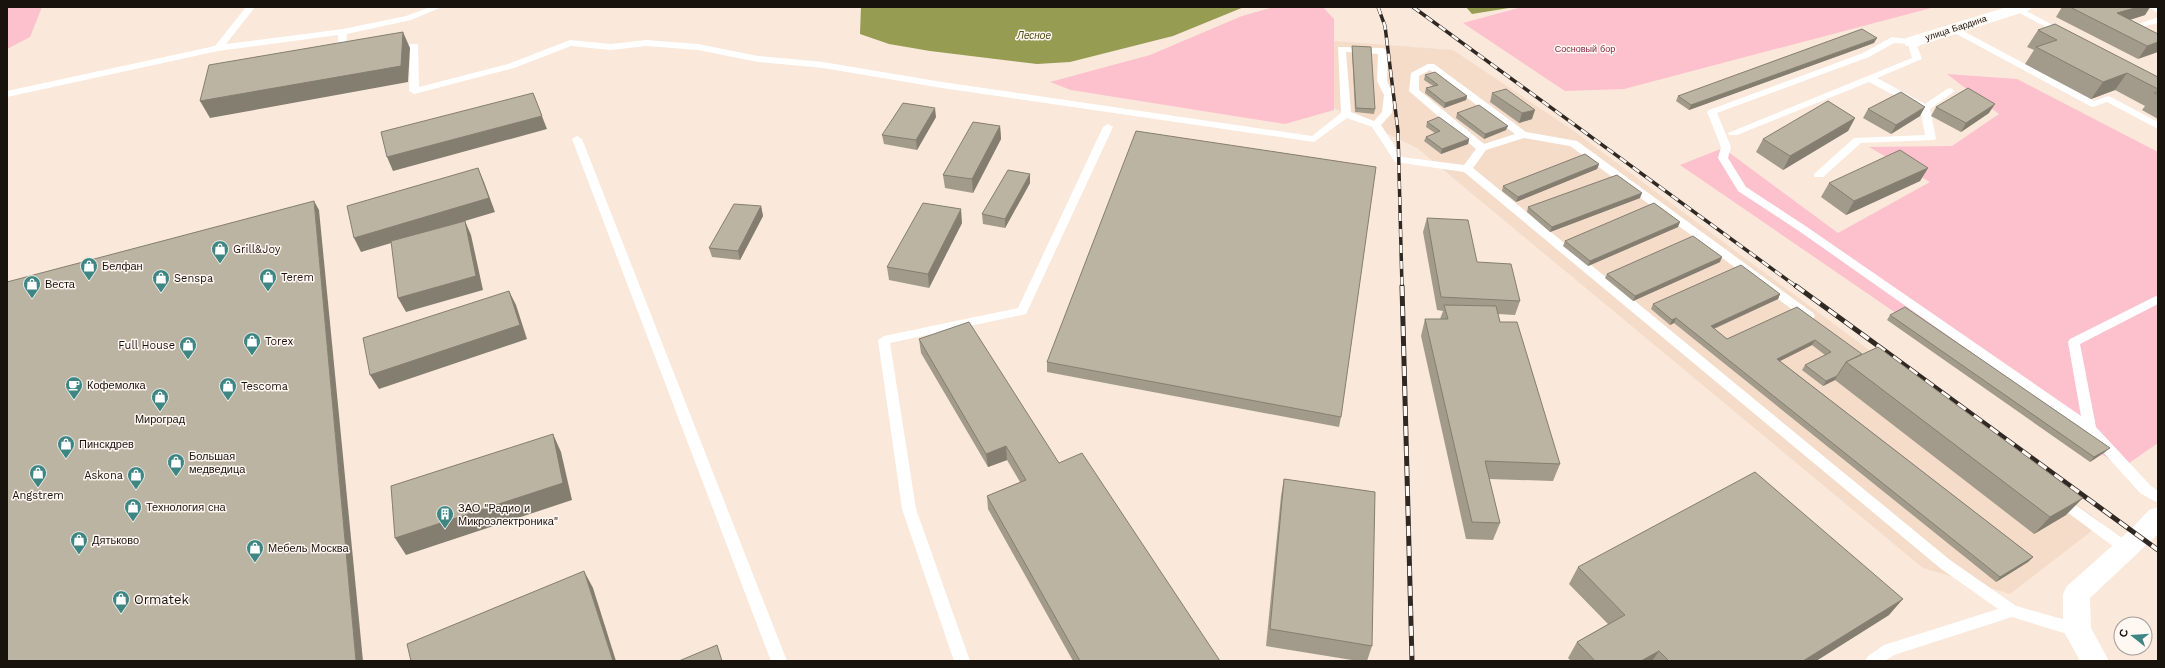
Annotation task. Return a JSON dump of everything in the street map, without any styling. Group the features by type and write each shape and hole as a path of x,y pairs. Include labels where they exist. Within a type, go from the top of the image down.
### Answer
{"street":[{"name":"улица Бардина","path":"1912,42 2018,8"},
{"path":"2095,661 2077,630 2076,594 2127,548 2158,517"}],"lane":[{"path":"218,48 251,7"},
{"path":"7,94 218,48 343,32 408,18 438,7"},
{"path":"2152,7 2158,10"},
{"path":"2018,8 2073,38"},
{"path":"2158,20 2134,27 2158,39"},
{"path":"1954,28 2093,104 2108,99 2158,126"},
{"path":"343,32 341,50 363,49"},
{"path":"1733,133 1917,59 1912,42 1892,40 1866,55 1712,112 1726,147 1723,158 1742,189 1803,229 2090,430 2145,489 2158,498"},
{"path":"386,47 415,46 414,91 511,66 570,43 611,47 646,43 698,48 758,59 823,64 942,85 1314,138 1346,114"},
{"path":"1346,114 1341,49 1383,52 1382,81 1389,95 1387,113 1376,125"},
{"path":"1482,148 1414,91 1414,75 1431,66 1523,135"},
{"path":"1869,78 1925,108"},
{"path":"1925,108 1950,91"},
{"path":"1819,175 1858,140 1931,138 1925,108"},
{"path":"1346,114 1376,125 1398,160 1467,169 1945,564 2012,611 2077,630"},
{"path":"962,661 909,509 884,340 1022,311 1108,127"},
{"path":"1467,169 1482,148 1523,135 1573,142 1820,324"},
{"path":"577,138 778,661"},
{"path":"2090,430 2074,342 2158,299"},
{"path":"2050,492 2127,548"},
{"path":"1873,661 1889,650 2012,611"}],"shaded area":[{"path":"1334,41 1453,50 1571,129 2102,523 2010,594 1923,568 1417,148 1319,101"}],"green space":[{"path":"7,7 42,7 30,37 7,49"},
{"path":"1274,7 1323,7 1334,19 1334,110 1285,124 1071,90 1050,82 1150,55 1242,16"},
{"name":"Сосновый бор","path":"1522,7 1935,7 1624,89 1565,91 1463,23"},
{"path":"1947,74 2017,79 2158,152 2158,443 2122,468 1680,165 1723,148 1838,233 1930,182 1869,147 1952,146 1999,114"}],"water":[{"name":"Лесное","path":"861,7 1244,7 1173,36 1070,62 1037,64 930,51 889,44 860,34"},
{"path":"1466,7 1515,7 1472,14"}],"building":[{"path":"2070,7 2138,7 2117,13 2158,34 2158,42 2147,46"},
{"path":"2055,24 2158,77 2158,89 2127,73 2103,82 2036,47 2057,40 2038,30"},
{"path":"1862,29 1877,38 1691,105 1678,96"},
{"path":"403,32 401,66 200,101 209,65"},
{"path":"1352,46 1371,47 1375,109 1356,108"},
{"path":"1435,72 1467,96 1445,103 1426,88 1438,85 1425,75"},
{"path":"1968,88 1995,104 1966,123 1936,107"},
{"path":"1506,89 1535,110 1522,113 1492,93"},
{"path":"1901,92 1925,107 1896,125 1868,109"},
{"path":"533,93 542,116 387,157 381,132"},
{"path":"1828,101 1855,118 1790,156 1763,139"},
{"path":"903,103 935,108 916,140 882,135"},
{"path":"1479,105 1508,126 1485,134 1457,113"},
{"path":"1439,117 1469,139 1442,149 1426,137 1440,131 1427,122"},
{"path":"973,122 1000,126 972,179 943,175"},
{"path":"1136,131 1376,167 1341,417 1047,362"},
{"path":"1900,150 1928,168 1854,201 1829,183"},
{"path":"1585,154 1599,164 1518,197 1503,186"},
{"path":"478,168 489,198 354,238 347,206"},
{"path":"1008,170 1030,174 1005,219 982,214"},
{"path":"1617,175 1642,193 1552,227 1528,207"},
{"name":"Большая медведица","path":"314,201 356,661 7,661 7,282"},
{"path":"923,203 961,209 928,274 887,267"},
{"path":"1654,203 1680,222 1590,261 1565,241"},
{"path":"734,204 761,206 738,251 709,248"},
{"path":"1427,218 1468,220 1477,262 1511,264 1520,301 1441,297"},
{"path":"465,221 476,276 398,298 391,241"},
{"path":"1693,236 1722,257 1635,296 1607,274"},
{"path":"1741,265 1780,294 1711,326 1727,339 1797,307 1862,354 1846,362 1837,376 1826,381 1805,365 1831,352 1815,340 1777,359 2033,557 2000,577 1676,318 1672,320 1653,304"},
{"path":"509,291 520,325 370,375 363,338"},
{"path":"1444,305 1496,306 1500,322 1517,322 1560,464 1485,461 1500,523 1472,522 1425,319 1448,319"},
{"path":"1905,307 2110,448 2094,457 1890,315"},
{"path":"969,322 1059,463 1082,453 1220,661 1080,661 987,496 1026,480 1006,446 986,454 919,339"},
{"path":"1878,347 2083,498 2050,517 1846,362"},
{"path":"553,434 563,483 395,538 391,486"},
{"path":"1755,472 1903,599 1803,661 1669,661 1659,651 1641,661 1595,661 1577,642 1625,615 1578,567"},
{"path":"1284,479 1375,492 1372,646 1270,629"},
{"path":"584,571 613,661 411,661 407,644"},
{"path":"717,645 722,661 679,661"}],"railway":[{"path":"1378,7 1385,26 1398,131 1402,287"},
{"path":"1413,7 1797,287"},
{"path":"1402,286 1412,661"},
{"path":"1796,286 2158,550"}],"place":[{"name":"Grill&Joy","path":"220,264"},
{"name":"Белфан","path":"89,281"},
{"name":"Terem","path":"268,292"},
{"name":"Senspa","path":"161,293"},
{"name":"Веста","path":"32,299"},
{"name":"Torex","path":"252,356"},
{"name":"Full House","path":"188,360"},
{"name":"Кофемолка","path":"74,400"},
{"name":"Tescoma","path":"228,401"},
{"name":"Мироград","path":"160,412"},
{"name":"Пинскдрев","path":"66,459"},
{"name":"Большая медведица","path":"176,477"},
{"name":"Angstrem","path":"38,488"},
{"name":"Askona","path":"136,490"},
{"name":"Технология сна","path":"133,522"},
{"name":"ЗАО \"Радио и Микроэлектроника\"","path":"445,529"},
{"name":"Дятьково","path":"79,555"},
{"name":"Мебель Москва","path":"255,563"},
{"name":"Ormatek","path":"121,614"}]}
